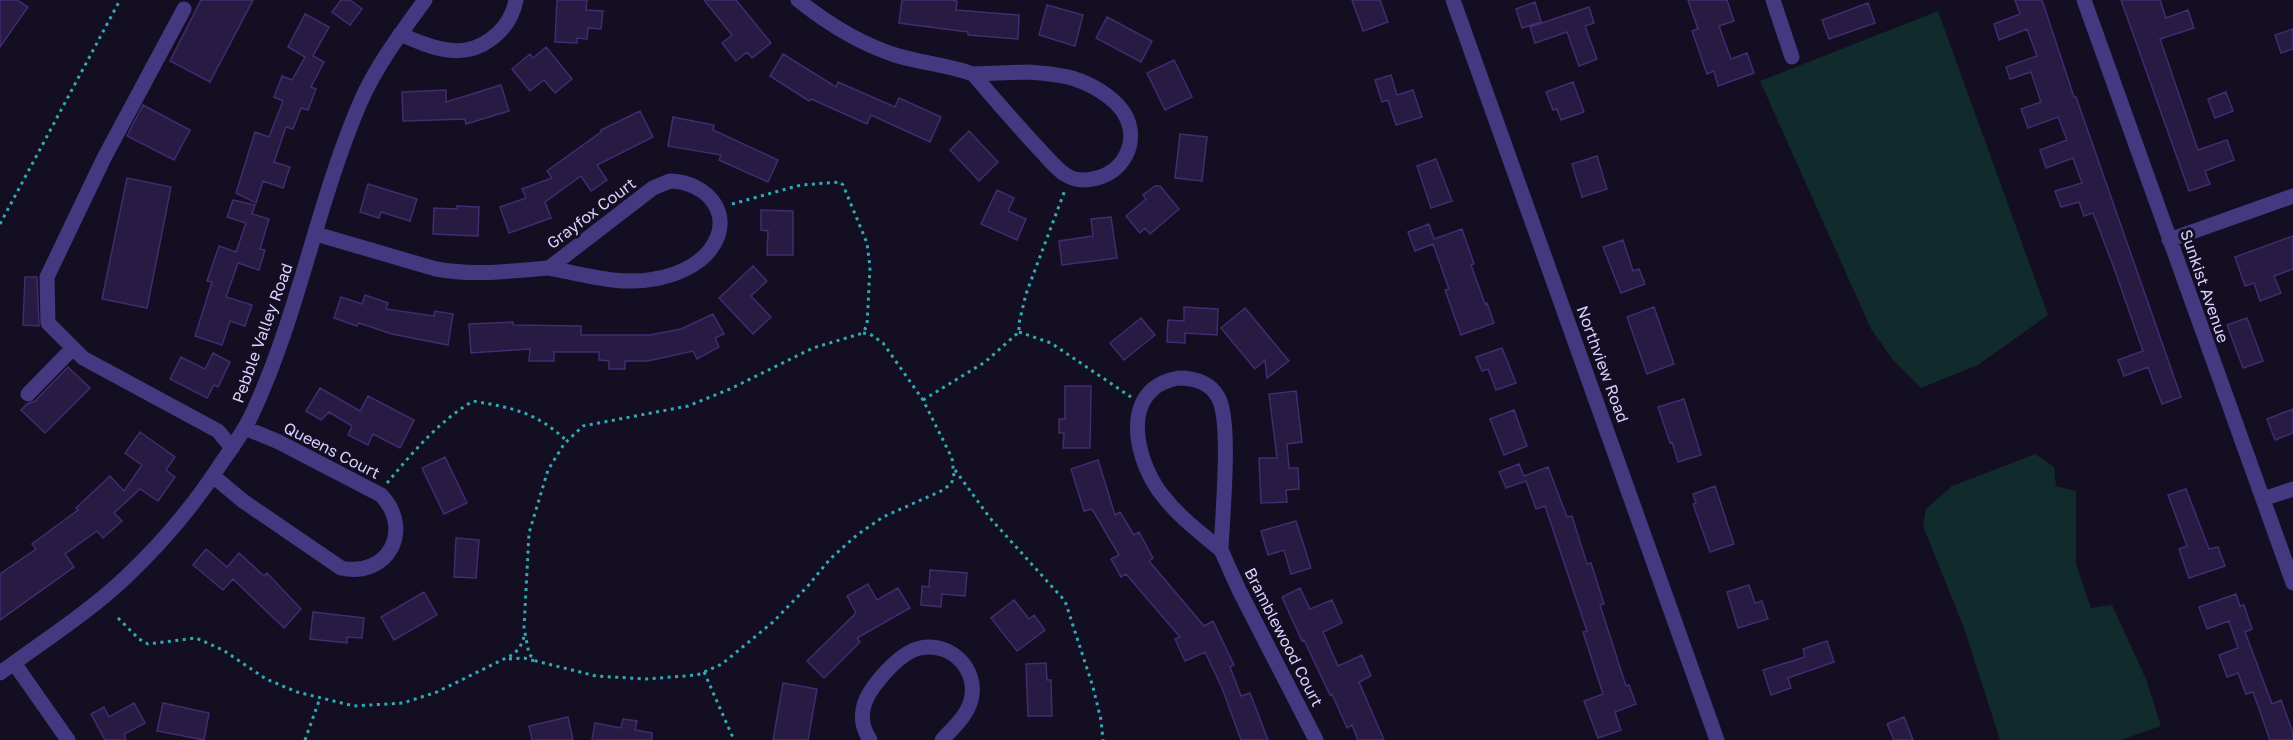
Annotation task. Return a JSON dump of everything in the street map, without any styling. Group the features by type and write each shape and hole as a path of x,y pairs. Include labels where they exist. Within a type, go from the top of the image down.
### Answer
{"street":[{"name":"Pebble Valley Road","path":"0,673 82,613 125,578 163,540 213,476 245,428 270,374 282,341 344,142 361,101 385,56 426,0"},
{"path":"400,34 438,48 451,51 467,50 482,45 502,30 510,18 516,0"},
{"path":"798,0 825,22 851,38 896,55 973,74 1027,72 1071,78 1091,86 1117,104 1125,115 1130,128 1131,141 1122,163 1106,176 1096,179 1083,180 1069,176 1057,168 973,74"},
{"name":"Northview Road","path":"1453,0 1717,740"},
{"path":"1773,0 1792,57"},
{"name":"Sunkist Avenue","path":"2084,0 2293,583"},
{"path":"184,9 104,158 47,277 48,323 82,358 218,431 232,448"},
{"name":"Grayfox Court","path":"316,234 452,272 474,274 549,268 624,281 655,279 680,272 701,259 715,243 720,225 716,208 708,195 700,188 670,181 653,188 549,268"},
{"path":"2169,240 2293,196"},
{"path":"28,394 73,348"},
{"name":"Bramblewood Court","path":"1221,550 1224,412 1218,396 1200,381 1178,378 1153,389 1142,405 1138,418 1141,451 1157,488 1177,512 1221,550 1316,740"},
{"name":"Queens Court","path":"213,476 243,501 334,565 350,570 360,570 380,562 389,553 396,534 393,513 388,503 378,494 279,442 245,428"},
{"path":"2263,499 2293,489"},
{"path":"870,740 862,719 863,709 870,693 903,656 912,650 930,647 948,650 961,660 970,675 973,687 967,710 942,740"},
{"path":"14,663 69,740"}],"path":[{"path":"0,224 120,0"},
{"path":"1019,332 1018,323 1026,294 1069,176"},
{"path":"716,208 801,185 840,182 867,243 870,267 867,325 863,333"},
{"path":"923,400 985,362 1019,332"},
{"path":"1019,332 1052,343 1142,405"},
{"path":"536,661 529,654 525,636 529,533 548,470 567,441 583,426 688,406 730,389 813,348 863,333 870,334 883,343 923,400 945,441 954,469 990,518 1065,601 1093,687 1103,740"},
{"path":"378,494 416,447 453,413 473,401 515,408 532,415 567,441"},
{"path":"506,659 524,658 596,676 673,679 697,675 722,664 773,622 830,559 857,534 883,517 941,491 951,484 954,469"},
{"path":"118,618 132,633 148,644 196,638 223,651 266,680 297,692 354,706 403,703 437,692 506,659 520,647 525,636"},
{"path":"704,672 734,740"},
{"path":"305,740 320,698"}],"green space":[{"path":"1938,11 2048,315 1978,365 1921,388 1893,360 1871,329 1760,81"},
{"path":"2035,454 2054,467 2056,486 2076,491 2076,564 2091,608 2112,605 2146,679 2161,726 2121,740 2000,740 1964,628 1923,526 1926,509 1952,486"}],"building":[{"path":"0,0 17,0 28,7 0,47"},
{"path":"201,0 253,0 210,82 170,61"},
{"path":"341,0 350,0 362,9 350,25 332,12"},
{"path":"557,0 587,0 586,10 603,11 601,29 588,28 587,39 577,38 577,43 555,42"},
{"path":"704,0 736,0 771,43 752,58 747,52 736,61 722,43 732,35"},
{"path":"902,0 951,0 957,1 956,10 1019,15 1018,39 968,35 968,32 899,23"},
{"path":"1352,0 1380,0 1388,22 1363,31"},
{"path":"1688,0 1727,0 1734,21 1719,26 1725,43 1731,59 1747,53 1754,73 1718,86 1714,71 1707,74 1692,31 1698,29"},
{"path":"2015,0 2042,0 2074,97 2076,97 2181,397 2162,404 2148,367 2124,376 2118,360 2143,351 2114,268 2093,213 2084,216 2079,202 2061,207 2055,191 2082,183 2073,158 2046,168 2040,150 2067,140 2058,117 2028,128 2021,109 2041,102 2031,72 2010,79 2006,67 2037,56 2027,29 1999,40 1994,24 2020,14"},
{"path":"2121,0 2160,0 2166,18 2188,10 2194,28 2160,39 2198,150 2227,140 2234,160 2205,171 2210,184 2189,191"},
{"path":"1535,2 1541,22 1522,28 1516,9"},
{"path":"1868,3 1875,23 1829,39 1822,20"},
{"path":"1047,5 1083,15 1075,46 1039,35"},
{"path":"1589,7 1594,23 1585,26 1597,59 1579,66 1567,32 1535,43 1530,27"},
{"path":"305,14 329,27 313,56 324,62 311,87 316,89 308,110 301,108 293,129 286,127 274,162 290,167 283,188 263,181 256,203 236,193 255,132 269,137 283,101 274,97 282,76 292,80 305,57 288,47"},
{"path":"1107,17 1152,41 1141,62 1096,38"},
{"path":"2293,29 2293,49 2281,53 2275,35"},
{"path":"546,47 572,79 555,93 544,80 530,91 512,69 530,54 533,58"},
{"path":"783,54 836,87 838,82 895,107 899,98 941,117 930,142 871,115 867,124 811,99 809,101 770,76"},
{"path":"1174,60 1192,97 1165,110 1147,73"},
{"path":"1391,75 1397,95 1413,90 1422,117 1396,125 1388,100 1382,102 1375,80"},
{"path":"1573,82 1584,112 1561,120 1557,109 1553,110 1546,92"},
{"path":"501,85 509,111 466,124 465,119 403,121 402,92 446,90 446,102"},
{"path":"2226,92 2233,111 2215,118 2208,99"},
{"path":"143,105 190,130 174,160 127,136"},
{"path":"640,111 653,137 597,165 607,180 591,191 581,176 545,202 551,218 509,233 500,207 526,198 522,189 552,178 547,171 601,130"},
{"path":"673,117 714,125 713,130 778,160 768,182 719,160 721,155 668,146"},
{"path":"969,131 998,162 979,181 950,150"},
{"path":"1180,134 1207,137 1202,181 1175,178"},
{"path":"1597,156 1607,189 1582,197 1572,164"},
{"path":"1436,159 1452,201 1431,208 1417,166"},
{"path":"127,178 171,187 147,308 102,299"},
{"path":"368,184 417,199 410,221 381,212 379,218 360,212"},
{"path":"1155,186 1160,186 1179,209 1150,234 1145,228 1140,233 1126,216 1146,199 1143,195"},
{"path":"997,190 1014,198 1008,211 1026,219 1017,240 981,224"},
{"path":"233,200 255,205 252,214 269,219 260,249 265,250 259,270 238,263 226,297 252,305 245,326 230,321 222,345 195,336 212,282 207,281 219,246 236,252 246,223 227,217"},
{"path":"457,206 479,207 478,236 433,234 434,208 457,209"},
{"path":"761,210 793,211 793,255 767,255 768,231 761,230"},
{"path":"1111,217 1117,258 1062,265 1059,241 1093,236 1091,219"},
{"path":"1429,224 1434,239 1462,229 1474,264 1471,265 1494,323 1461,335 1445,290 1449,289 1433,244 1415,251 1408,232"},
{"path":"2293,236 2293,269 2274,276 2281,293 2260,301 2254,283 2245,286 2235,257"},
{"path":"1623,240 1633,271 1639,269 1645,284 1621,293 1603,247"},
{"path":"753,266 767,281 751,296 771,317 753,334 719,298"},
{"path":"25,277 37,277 39,326 23,325"},
{"path":"365,295 388,303 386,309 434,316 435,311 453,314 448,345 392,334 359,323 357,326 334,318 341,297 362,304"},
{"path":"1184,307 1218,309 1217,335 1185,333 1185,343 1167,342 1168,320 1184,321"},
{"path":"1654,307 1674,364 1647,374 1627,317"},
{"path":"1245,308 1289,361 1267,378 1265,360 1255,369 1221,328"},
{"path":"713,314 724,334 715,338 719,347 697,359 693,351 648,361 625,361 625,369 609,369 609,361 599,360 599,352 554,352 554,361 529,361 530,349 471,353 469,324 513,322 513,325 581,326 581,335 650,335 681,329"},
{"path":"1141,318 1155,335 1124,360 1110,343"},
{"path":"2247,318 2263,361 2243,368 2227,325"},
{"path":"1502,348 1516,383 1496,390 1488,369 1482,371 1476,357"},
{"path":"213,353 230,362 218,387 214,385 207,398 170,379 181,357 205,369"},
{"path":"68,367 90,388 45,433 21,410 27,404 35,401"},
{"path":"1065,386 1091,386 1090,448 1063,448 1064,433 1059,433 1059,419 1065,419"},
{"path":"320,388 360,411 368,396 414,420 400,448 373,434 368,445 348,435 352,426 329,412 321,420 306,411"},
{"path":"1296,391 1302,442 1287,444 1289,468 1298,468 1299,489 1286,490 1287,502 1261,503 1259,458 1277,458 1269,394"},
{"path":"1684,399 1701,455 1678,462 1658,407"},
{"path":"2293,409 2293,433 2275,440 2267,419"},
{"path":"1514,410 1527,446 1504,455 1490,419"},
{"path":"140,432 175,457 166,470 175,477 158,501 140,489 114,513 122,521 103,538 97,531 65,554 74,567 0,620 0,574 36,549 32,544 78,510 76,508 110,476 124,491 142,465 125,453"},
{"path":"445,457 467,503 444,514 422,468"},
{"path":"1098,460 1115,515 1120,512 1134,535 1139,532 1153,558 1149,561 1204,626 1213,621 1234,665 1230,667 1241,696 1250,693 1268,740 1241,740 1222,688 1205,652 1185,661 1175,639 1180,637 1126,574 1121,577 1111,559 1119,555 1092,509 1084,511 1071,469"},
{"path":"1519,464 1524,476 1548,467 1567,517 1572,516 1587,564 1591,563 1604,604 1600,605 1626,686 1629,685 1636,704 1615,712 1621,730 1598,738 1584,701 1603,694 1583,632 1587,631 1545,506 1536,509 1526,481 1506,488 1499,472"},
{"path":"1715,486 1734,544 1710,552 1693,504 1696,503 1693,494"},
{"path":"2186,489 2209,549 2218,547 2225,566 2189,578 2179,549 2187,546 2168,495"},
{"path":"1296,521 1311,568 1291,574 1284,550 1268,555 1261,531"},
{"path":"456,538 479,540 476,578 454,577"},
{"path":"206,549 227,567 239,553 264,576 267,573 301,609 284,628 233,579 223,590 193,565"},
{"path":"930,570 967,573 965,596 942,594 941,607 921,605 922,586 929,587"},
{"path":"868,584 877,600 898,588 910,608 857,638 860,642 824,678 807,661 856,613 847,596"},
{"path":"1749,585 1755,603 1762,601 1768,619 1738,628 1727,592"},
{"path":"1300,588 1310,609 1332,600 1342,623 1323,632 1338,666 1362,655 1371,676 1359,682 1384,740 1358,740 1352,725 1347,728 1282,597"},
{"path":"424,592 437,615 394,640 381,617"},
{"path":"2236,594 2240,606 2244,605 2252,629 2245,632 2272,704 2281,700 2293,733 2293,740 2270,740 2253,692 2246,694 2238,673 2227,677 2219,655 2238,648 2229,621 2207,629 2199,607"},
{"path":"1014,600 1029,619 1034,615 1045,630 1017,651 991,618"},
{"path":"313,612 364,618 362,638 347,637 347,643 310,639"},
{"path":"1827,641 1834,662 1788,678 1791,688 1771,695 1763,670 1805,657 1803,649"},
{"path":"1046,663 1047,680 1051,680 1052,716 1028,716 1026,664"},
{"path":"783,683 817,689 808,740 773,740"},
{"path":"134,703 145,723 124,734 126,740 105,740 91,714 104,707 109,717"},
{"path":"163,703 209,713 204,740 157,731"},
{"path":"568,717 573,740 532,740 529,726"},
{"path":"1904,717 1913,740 1894,740 1887,724"},
{"path":"623,719 637,721 635,730 652,733 652,740 592,740 595,723 621,728"}]}
